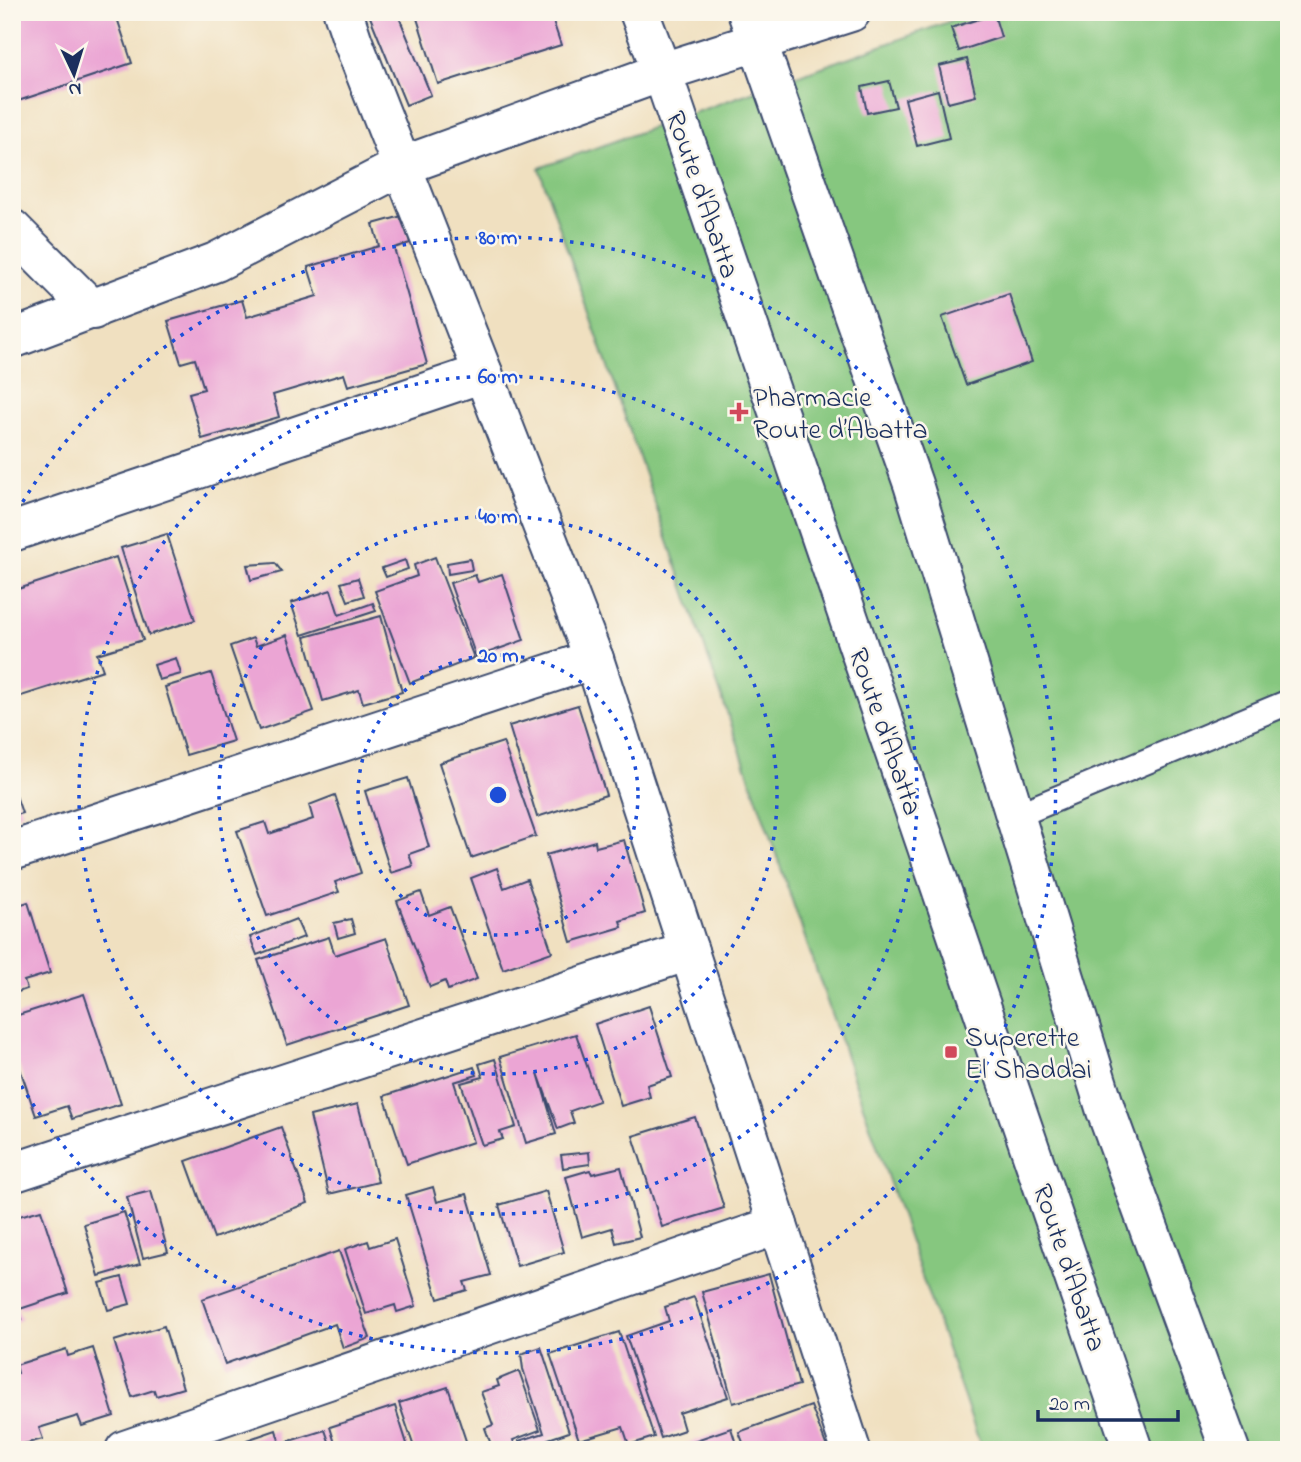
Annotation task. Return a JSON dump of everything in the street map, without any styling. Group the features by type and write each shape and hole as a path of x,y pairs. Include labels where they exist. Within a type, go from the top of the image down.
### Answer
{"street":[{"path":"343,12 594,659 851,1450"},
{"name":"Route d'Abatta","path":"639,12 662,72 1133,1450"},
{"path":"12,339 216,262 402,166 662,72 752,27 851,12"},
{"path":"752,27 913,484 1106,1111 1230,1450"},
{"path":"12,229 93,310"},
{"path":"12,532 483,373"},
{"path":"12,851 594,659"},
{"path":"12,1173 689,951"},
{"path":"125,1450 779,1225"}],"lane":[{"path":"1015,816 1289,702"}],"green space":[{"path":"976,12 1289,12 1289,1450 982,1450 539,168"}],"building":[{"path":"12,12 115,12 132,63 12,103"},
{"path":"368,12 397,12 431,95 406,105"},
{"path":"415,12 444,12 445,16 456,12 550,12 561,45 438,84"},
{"path":"994,14 1001,37 959,51 951,28"},
{"path":"967,59 976,96 948,103 939,66"},
{"path":"889,81 896,107 867,113 862,87"},
{"path":"938,90 949,138 917,146 905,99"},
{"path":"402,216 410,243 394,248 427,364 348,386 344,374 273,395 279,417 202,439 189,393 204,389 195,359 181,363 168,321 242,300 247,317 317,296 308,267 379,246 373,224"},
{"path":"1009,294 1032,362 966,385 942,317"},
{"path":"167,534 195,620 149,635 121,548"},
{"path":"116,557 143,640 97,654 103,670 12,699 12,591"},
{"path":"435,557 474,658 410,683 375,591 417,576 414,565"},
{"path":"470,559 472,570 448,574 447,563"},
{"path":"405,560 408,569 386,577 382,568"},
{"path":"275,563 282,572 251,580 247,565"},
{"path":"502,574 524,640 476,657 450,583 475,575 478,582"},
{"path":"358,578 364,596 348,601 341,583"},
{"path":"331,590 339,615 373,603 376,611 302,635 291,603"},
{"path":"381,616 402,692 363,703 359,690 323,701 305,637"},
{"path":"287,635 314,711 259,730 230,646 253,638 256,646"},
{"path":"176,658 181,674 159,680 154,665"},
{"path":"211,673 233,741 186,755 165,687"},
{"path":"578,705 606,795 537,817 509,726"},
{"path":"503,742 536,836 471,858 439,763"},
{"path":"408,778 429,847 409,854 413,866 391,873 365,791"},
{"path":"12,784 22,813 12,816"},
{"path":"335,795 361,873 335,882 339,892 267,916 237,831 265,822 269,834 313,819 309,805"},
{"path":"624,840 645,913 620,921 622,927 571,942 546,855 595,841 596,847"},
{"path":"497,868 504,888 527,879 552,952 503,969 471,878"},
{"path":"421,892 429,915 450,907 477,979 448,990 445,981 430,987 397,901"},
{"path":"28,902 50,973 24,981 27,989 12,994 12,907"},
{"path":"296,919 304,937 257,955 250,937"},
{"path":"351,919 355,933 338,938 334,923"},
{"path":"329,937 335,955 386,938 409,1005 287,1045 258,960"},
{"path":"84,994 121,1104 72,1119 67,1106 36,1116 12,1045 12,1017"},
{"path":"649,1006 672,1077 647,1085 650,1097 621,1106 595,1024"},
{"path":"576,1034 599,1101 570,1111 574,1123 558,1129 538,1073 556,1134 526,1143 500,1057"},
{"path":"495,1059 516,1127 500,1132 503,1139 482,1145 461,1083 483,1077 479,1064"},
{"path":"474,1067 477,1075 454,1082 473,1142 407,1164 384,1096"},
{"path":"358,1104 378,1182 329,1194 310,1116"},
{"path":"695,1117 724,1208 662,1227 633,1136"},
{"path":"281,1127 308,1203 214,1238 186,1161"},
{"path":"589,1152 590,1164 563,1168 561,1155"},
{"path":"621,1167 640,1237 616,1243 612,1228 582,1237 566,1177 590,1170 592,1174"},
{"path":"433,1187 437,1202 467,1194 491,1275 464,1282 467,1290 438,1299 406,1195"},
{"path":"151,1191 168,1252 143,1258 127,1197"},
{"path":"546,1191 564,1252 517,1266 499,1205"},
{"path":"41,1210 68,1293 20,1309 12,1286 12,1218"},
{"path":"124,1212 140,1264 99,1276 84,1224"},
{"path":"395,1239 416,1306 397,1312 395,1305 366,1314 345,1249 368,1241 370,1247"},
{"path":"339,1251 370,1338 343,1348 335,1324 225,1364 202,1299"},
{"path":"769,1274 799,1385 733,1403 702,1292"},
{"path":"122,1277 130,1304 108,1310 100,1283"},
{"path":"694,1297 728,1397 679,1413 684,1430 661,1438 626,1336 669,1321 665,1307"},
{"path":"12,1299 22,1319 12,1324"},
{"path":"164,1326 183,1388 156,1396 154,1390 132,1397 114,1341"},
{"path":"619,1332 654,1437 629,1445 623,1427 579,1440 550,1354"},
{"path":"541,1347 569,1432 548,1439 550,1443 530,1450 521,1450 519,1441 544,1433 523,1369 521,1354"},
{"path":"93,1348 114,1416 82,1426 78,1416 39,1428 43,1439 12,1447 12,1375 18,1373 16,1365 66,1349 68,1356"},
{"path":"519,1371 540,1430 513,1440 517,1450 493,1450 485,1428 493,1425 481,1392 499,1386 497,1380"},
{"path":"448,1387 469,1450 415,1450 399,1403"},
{"path":"395,1406 409,1450 337,1450 330,1427"},
{"path":"811,1406 828,1450 746,1450 739,1432"},
{"path":"731,1428 738,1450 670,1450 670,1449"},
{"path":"276,1430 280,1444 325,1430 332,1450 250,1450 247,1440"}],"place":[{"name":"Pharmacie Route d’Abatta","path":"739,412"},
{"name":"Superette El Shaddai","path":"951,1052"}]}
